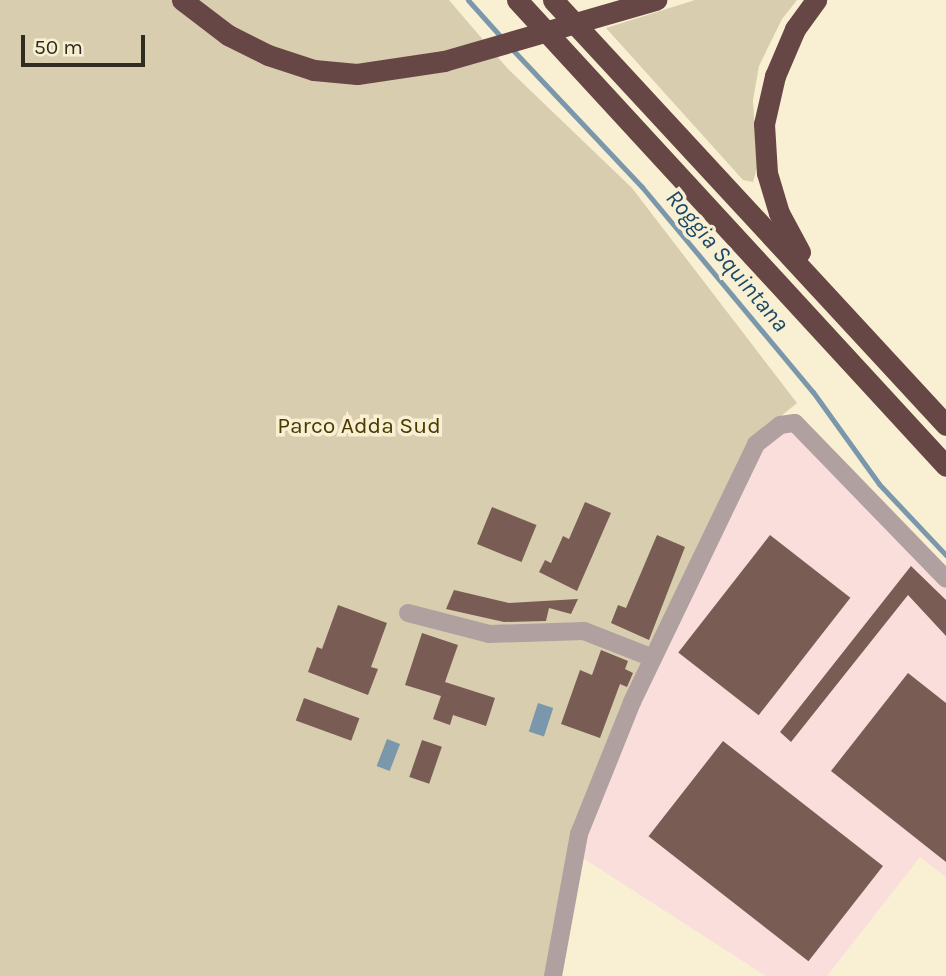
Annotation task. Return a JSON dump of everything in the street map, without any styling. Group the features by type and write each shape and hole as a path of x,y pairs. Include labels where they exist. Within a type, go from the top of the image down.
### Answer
{"highway":[{"path":"182,0 228,34 268,55 314,70 357,74 444,61 656,0"},
{"path":"517,0 946,466"},
{"path":"553,0 812,276 946,425"},
{"path":"812,276 779,213 767,173 764,124 775,76 795,29 816,0"}],"street":[{"path":"553,976 579,834 653,658 756,444 780,425 800,426 946,579"},
{"path":"408,612 489,634 584,631 653,658"}],"shaded area":[{"path":"791,422 946,579 946,877 920,857 827,976 766,976 575,853 756,444"}],"green space":[{"name":"Parco Adda Sud","path":"0,0 449,0 508,69 632,188 797,403 754,438 626,701 547,976 0,976"},
{"path":"695,0 797,0 782,19 759,66 753,100 757,168 753,182 743,180 606,28"}],"water":[{"path":"538,703 553,708 544,736 529,732"},
{"path":"387,739 400,744 390,771 377,766"}],"building":[{"path":"585,502 611,513 577,591 539,572 545,560 551,563 563,536 569,539"},
{"path":"492,507 537,525 522,562 477,544"},
{"path":"657,535 685,547 649,640 611,623 618,605 626,608"},
{"path":"770,535 850,598 759,715 678,652"},
{"path":"911,566 946,600 946,636 908,595 791,742 780,732"},
{"path":"454,590 509,603 578,599 571,614 549,608 546,621 504,622 446,609"},
{"path":"338,605 387,623 371,667 378,669 368,695 308,672 317,647 322,649"},
{"path":"422,633 458,645 445,682 495,698 486,726 453,715 450,725 433,719 441,696 405,685"},
{"path":"601,650 628,661 625,669 633,673 627,687 620,684 600,738 561,724 580,670 592,675"},
{"path":"908,673 946,703 946,862 831,771"},
{"path":"304,698 359,718 351,741 296,721"},
{"path":"422,740 442,747 429,784 409,777"},
{"path":"723,741 883,866 808,961 649,836"}],"waterway":[{"name":"Roggia Squintana","path":"468,0 502,38"},
{"name":"Roggia Squintana","path":"511,48 642,187 813,392 879,484 946,555"}]}
